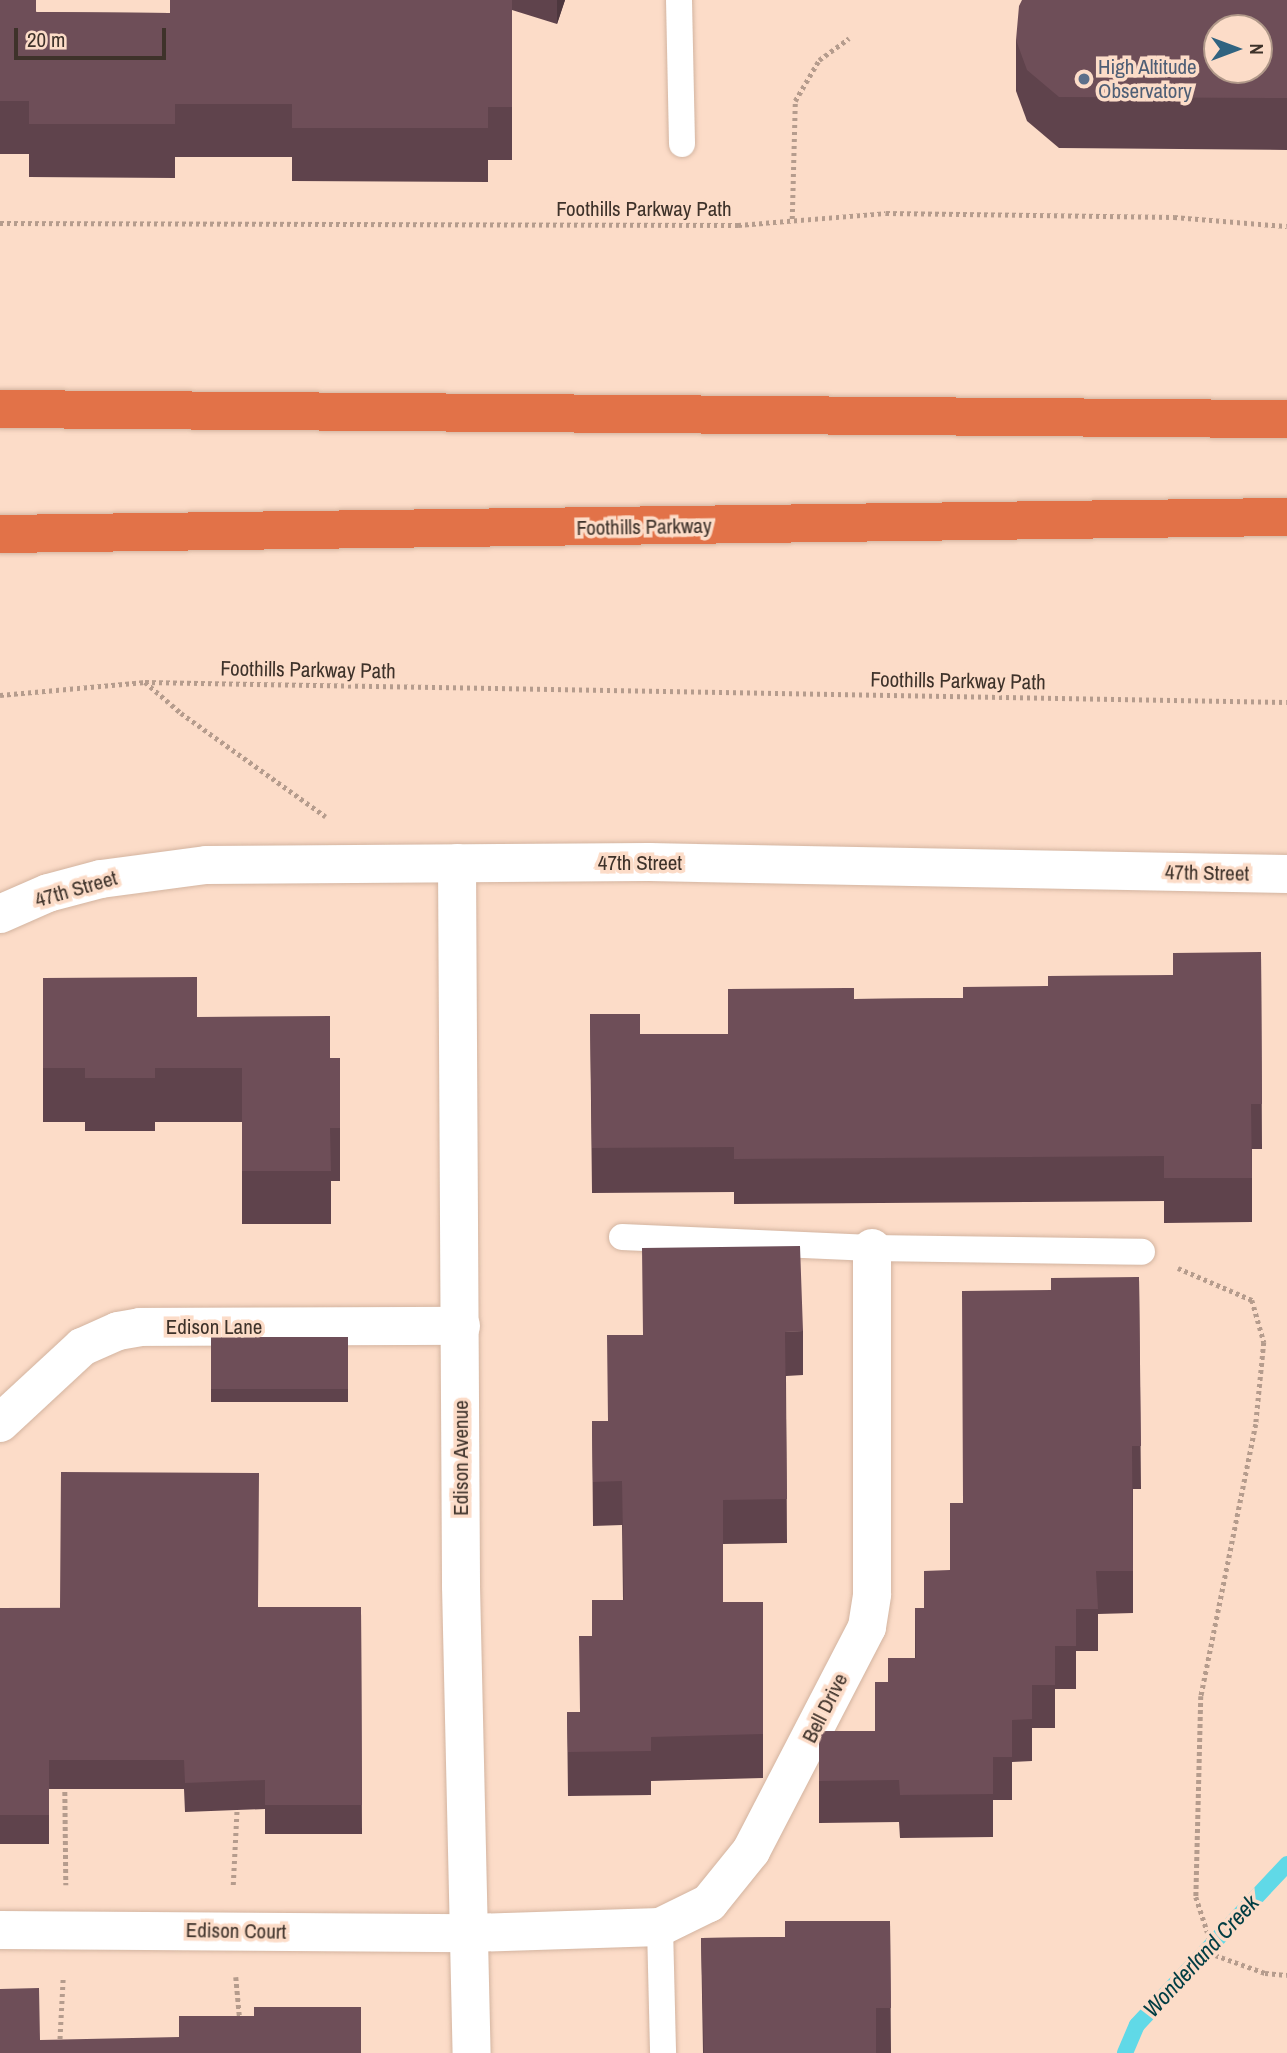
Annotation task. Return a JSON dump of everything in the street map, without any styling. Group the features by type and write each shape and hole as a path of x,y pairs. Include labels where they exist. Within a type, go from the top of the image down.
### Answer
{"highway":[{"path":"0,409 1287,418"},
{"name":"Foothills Parkway","path":"0,534 1287,517"}],"street":[{"name":"47th Street","path":"0,914 48,893 152,870 380,862 1287,874"},
{"name":"Edison Avenue","path":"457,863 461,1599 472,2053"},
{"name":"Bell Drive","path":"471,1933 660,1927 709,1903 751,1851 867,1627 872,1594 872,1248"},
{"name":"Edison Lane","path":"0,1423 82,1348 118,1331 140,1327 461,1326"},
{"name":"Edison Court","path":"0,1930 471,1933"}],"lane":[{"path":"679,0 682,144"},
{"path":"622,1237 872,1248 1142,1252"},
{"path":"660,1927 663,2053"}],"path":[{"path":"792,219 795,102 819,60 849,38"},
{"name":"Foothills Parkway Path","path":"0,223 738,225 886,213 1229,219 1287,226"},
{"path":"145,681 181,713 299,795 380,862"},
{"name":"Foothills Parkway Path","path":"0,695 145,681 1287,702"},
{"path":"1142,1252 1252,1300 1264,1342 1256,1424 1201,1696 1196,1897 1214,1955 1265,1973 1287,1975"},
{"path":"59,2053 66,1929 65,1780"},
{"path":"237,1802 230,1931 241,2027"}],"building":[{"path":"0,0 36,0 36,12 170,13 170,0 512,0 512,107 488,107 488,128 292,128 292,104 175,104 175,124 29,124 29,101 0,101"},
{"path":"1022,0 1287,0 1287,98 1059,97 1027,70 1016,40"},
{"path":"1261,952 1262,1104 1251,1104 1252,1178 1164,1178 1164,1156 734,1159 734,1147 592,1148 590,1014 640,1014 640,1034 728,1034 728,989 854,988 854,999 963,998 963,987 1048,986 1048,976 1173,975 1173,953"},
{"path":"197,977 197,1017 330,1016 330,1058 340,1058 340,1128 330,1128 331,1171 242,1171 242,1068 155,1068 155,1078 85,1078 85,1068 43,1068 43,978"},
{"path":"800,1246 803,1331 785,1332 787,1499 723,1500 723,1602 763,1602 763,1734 651,1737 651,1751 568,1752 567,1712 580,1712 579,1636 592,1636 592,1600 624,1600 622,1481 593,1482 592,1421 608,1421 607,1335 643,1335 642,1248"},
{"path":"1139,1277 1141,1446 1132,1446 1133,1571 1096,1571 1098,1609 1076,1609 1076,1646 1055,1646 1055,1685 1032,1685 1032,1719 1012,1720 1012,1757 993,1757 993,1794 900,1795 899,1780 819,1781 819,1731 875,1731 875,1682 888,1682 888,1658 916,1658 915,1608 924,1608 924,1571 950,1570 950,1503 963,1503 962,1291 1051,1290 1051,1278"},
{"path":"211,1337 348,1337 348,1389 211,1389"},
{"path":"61,1472 259,1473 258,1607 361,1607 362,1805 265,1805 265,1780 185,1783 184,1760 49,1760 49,1815 0,1815 0,1608 60,1608"},
{"path":"785,1921 890,1921 891,2008 876,2008 876,2053 704,2053 701,1938 785,1937"},
{"path":"39,1988 40,2040 179,2037 179,2016 254,2016 254,2007 361,2007 361,2053 0,2053 0,1989"}],"waterway":[{"name":"Wonderland Creek","path":"1125,2053 1137,2025 1287,1864"}],"place":[{"name":"High Altitude Observatory","path":"1084,79"}]}
